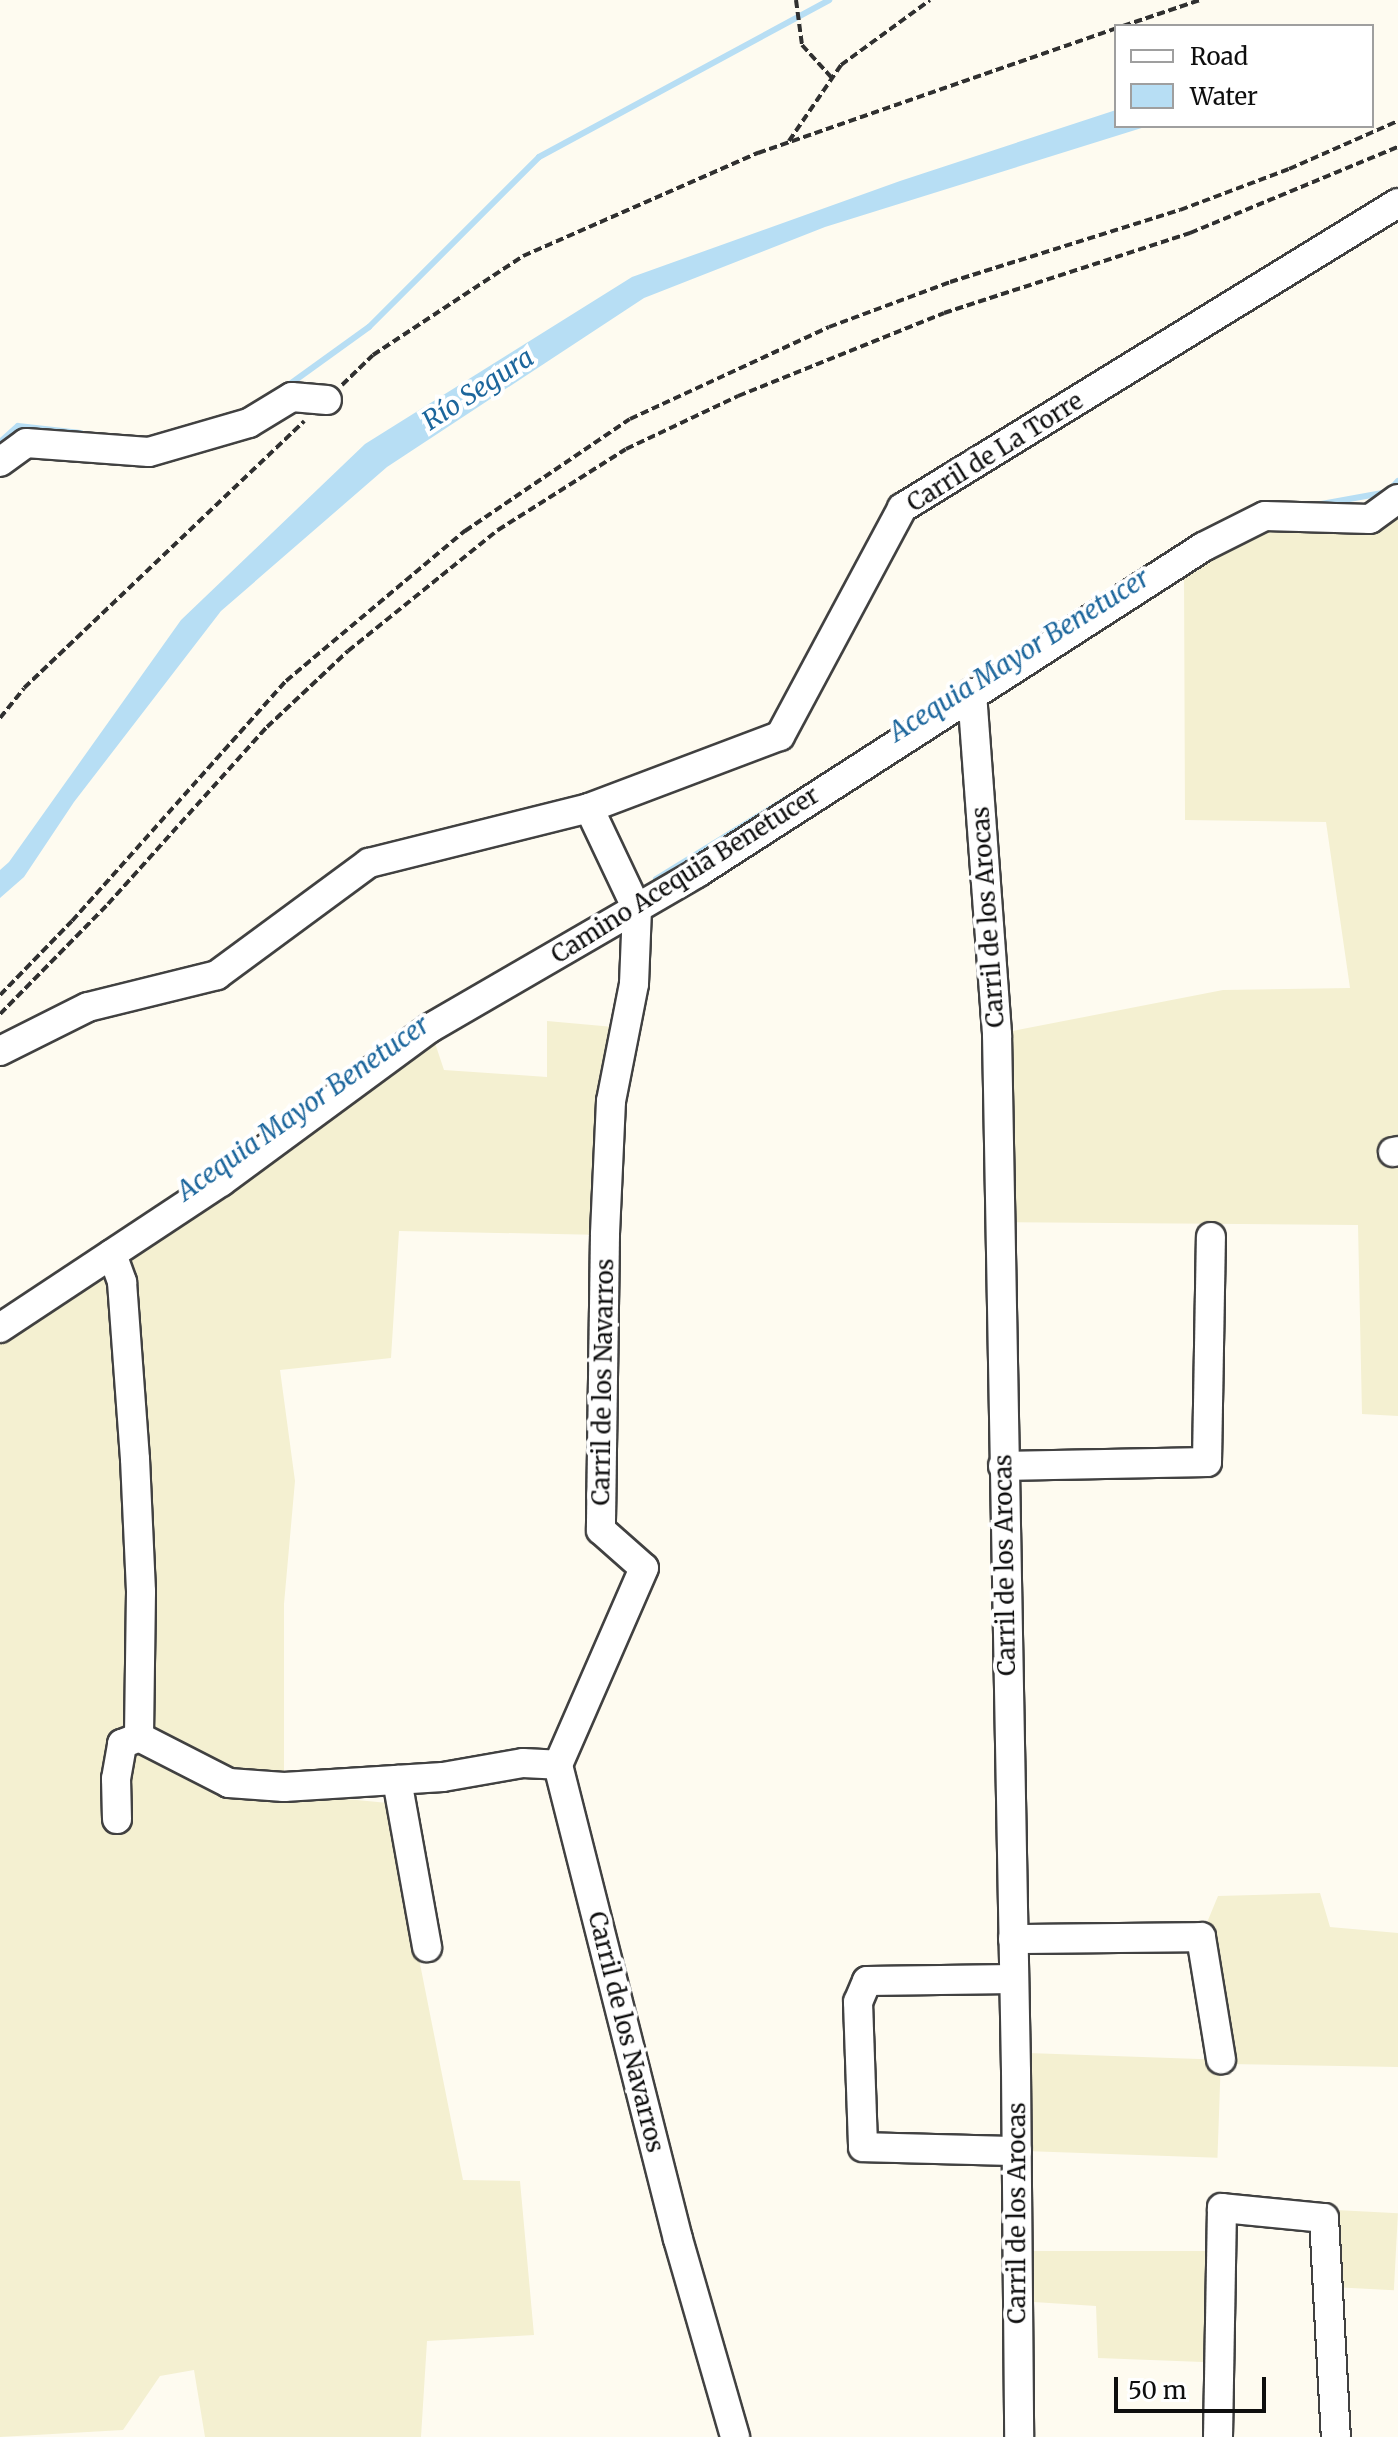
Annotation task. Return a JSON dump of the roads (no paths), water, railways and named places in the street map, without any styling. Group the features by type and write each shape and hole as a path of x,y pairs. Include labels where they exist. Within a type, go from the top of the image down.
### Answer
{"street":[{"name":"Carril de La Torre","path":"0,1051 88,1007 217,975 369,863 589,808 780,736 902,508 1398,203"},
{"path":"0,462 26,443 149,452 249,423 292,397 327,400"},
{"name":"Camino Acequia Benetucer","path":"0,1328 221,1182 430,1028 637,909 1203,547 1265,516 1370,519 1398,499"},
{"name":"Carril de los Arocas","path":"972,693 997,1034 1017,2151 1019,2437"},
{"name":"Carril de los Navarros","path":"589,808 637,909 634,984 611,1101 605,1235 601,1530 644,1568 558,1765 678,2239 735,2437"},
{"path":"1003,1466 1207,1462 1211,1237"},
{"path":"112,1254 122,1282 135,1459 141,1592 139,1737"},
{"path":"117,1819 116,1779 122,1744 139,1737 229,1783 284,1787 443,1777 523,1763 558,1765"},
{"path":"397,1780 427,1947"},
{"path":"1013,1939 1201,1937 1221,2059"},
{"path":"1014,1979 867,1981 858,2002 863,2147 1017,2151"},
{"path":"1218,2437 1222,2208 1324,2218 1336,2437"}],"water":[{"name":"Río Segura","path":"1114,111 1114,128 1142,128 825,227 644,298 387,467 221,611 74,802 24,877 0,898 0,870 9,862 181,620 365,444 632,277 900,181"}],"waterway":[{"path":"283,389 369,327 539,157 829,0"},
{"path":"0,442 18,426 81,433"},
{"name":"Acequia Mayor Benetucer","path":"1316,505 1388,492 1398,481"},
{"name":"Acequia Mayor Benetucer","path":"656,879 786,799"},
{"name":"Acequia Mayor Benetucer","path":"188,1187 241,1150"}]}
